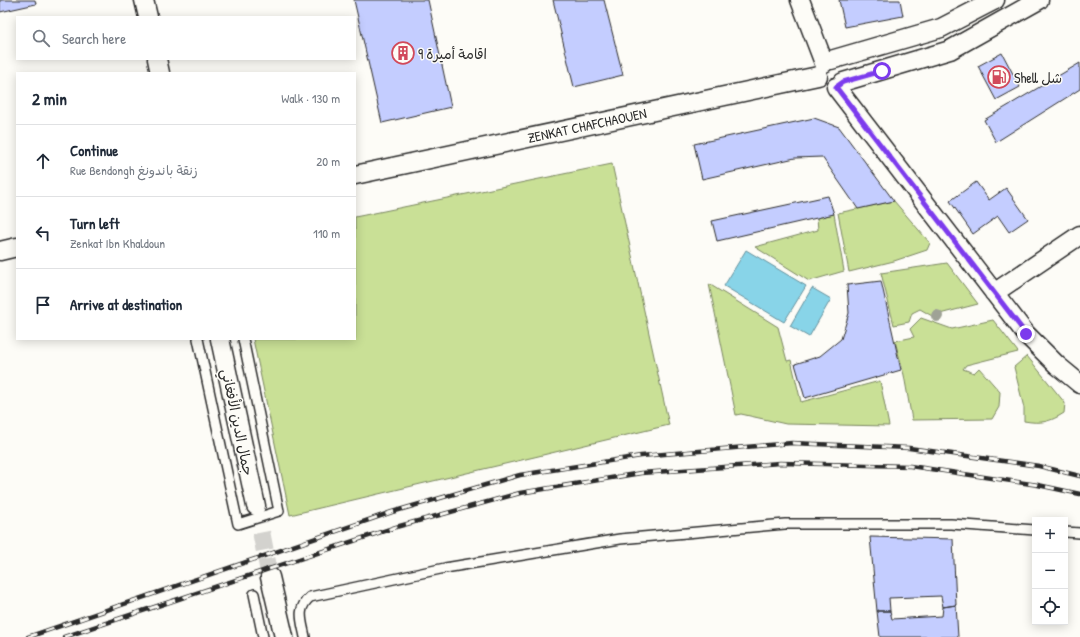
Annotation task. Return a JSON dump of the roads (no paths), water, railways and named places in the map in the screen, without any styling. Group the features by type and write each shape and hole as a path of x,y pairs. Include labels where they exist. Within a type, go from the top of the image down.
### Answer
{"street":[{"path":"144,0 148,16"},
{"path":"800,0 825,67 827,87 840,85 950,50 1039,0"},
{"name":"ZENKAT CHAFCHAOUEN","path":"356,175 825,67 941,28 995,0"},
{"path":"157,60 160,72"},
{"path":"825,67 840,63 845,70 845,78 840,85"},
{"path":"840,85 1026,334 1057,365 1080,384"},
{"path":"994,293 1080,235"},
{"path":"0,251 16,247"},
{"name":"جمال الدين الأفغاني","path":"220,340 256,506"},
{"path":"270,577 284,637"}],"lane":[{"path":"198,340 238,524 279,512 243,340"},
{"path":"305,637 300,609 310,597 446,568 620,539 785,524 951,524 1032,530"},
{"path":"1068,532 1080,533"},
{"path":"254,594 263,637"}],"water":[{"path":"746,250 806,286 784,322 724,286"},
{"path":"812,288 831,299 809,337 790,326"}],"tunnel":[{"path":"256,506 270,577"}],"railway":[{"path":"28,637 392,512 520,475 641,456 792,443 909,448 1039,466 1080,476"},
{"path":"64,637 396,527 520,493 641,473 780,463 910,466 1038,485 1080,494"}],"place":[{"name":"اقامة أميرة 9","path":"403,53"},
{"name":"Shell شل","path":"999,77"}]}
